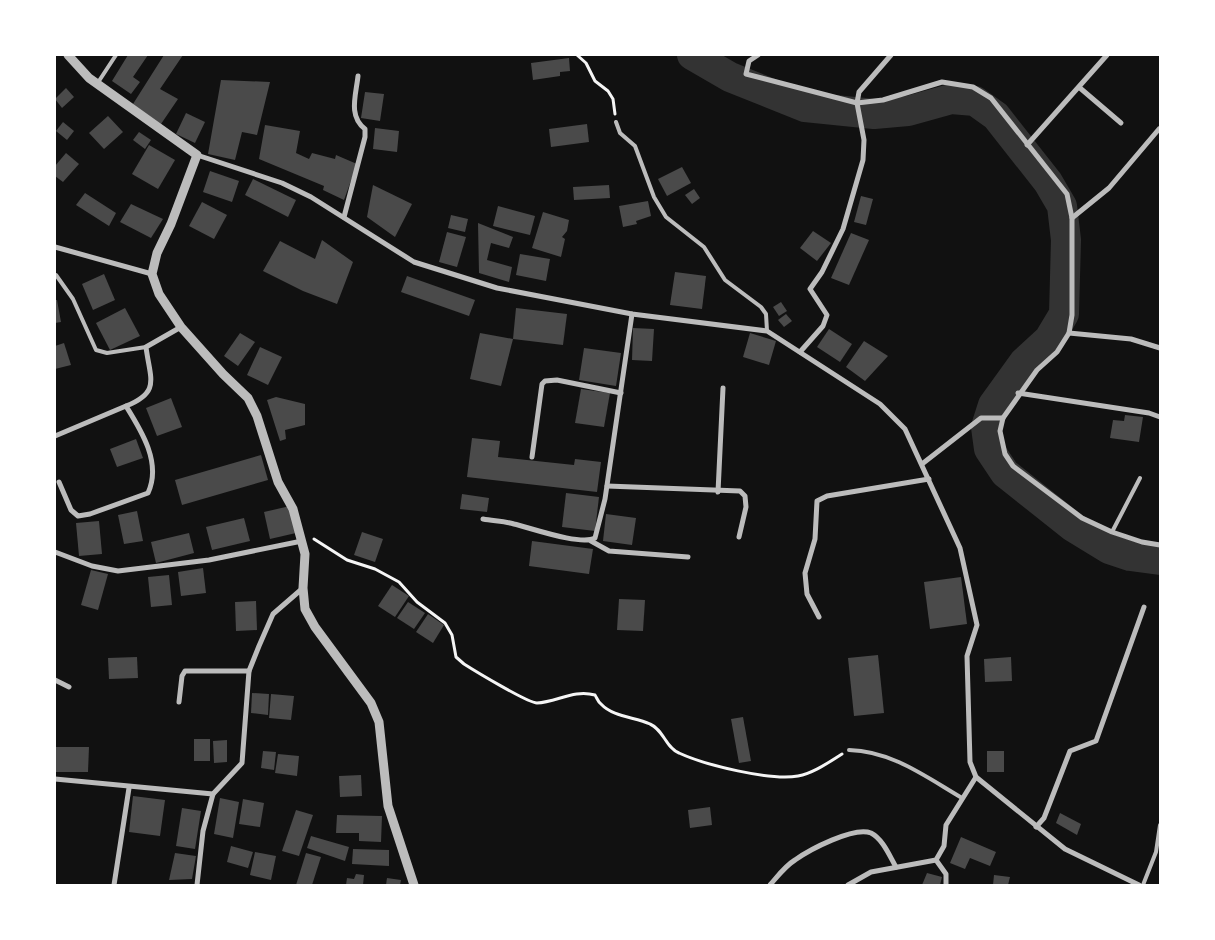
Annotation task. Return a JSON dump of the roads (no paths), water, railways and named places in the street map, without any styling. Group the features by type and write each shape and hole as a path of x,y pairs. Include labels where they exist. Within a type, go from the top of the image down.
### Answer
{"street":[{"path":"68,55 97,84 197,155 282,183 344,217 414,262 498,288 632,314 767,330 880,404 905,429 960,548 977,625 967,656 970,762 976,778 1065,849 1141,885"},
{"path":"758,55 749,61 746,74 857,103 883,100 942,82 973,87 991,98 1067,194 1072,218 1072,315 1069,333 1057,352 1037,370 1018,393 1003,418 1000,431 1005,454 1013,466 1082,518 1112,532 1142,542 1160,544"},
{"path":"800,352 823,326 827,315 810,289 822,272 843,229 863,160 864,140 857,103 859,92 892,55"},
{"path":"1028,145 1108,55"},
{"path":"344,217 365,137 365,129 355,119 354,111 358,76"},
{"path":"1080,88 1121,123"},
{"path":"1072,218 1108,188 1159,129"},
{"path":"197,155 157,253 152,274 159,294 181,327 223,374 248,398 257,416 278,482 293,509 302,541 305,554 303,588 305,609 315,627 371,702 379,722 388,806 414,885"},
{"path":"55,247 152,274"},
{"path":"590,541 595,538 600,524 632,314"},
{"path":"55,436 144,399 151,388 146,347 181,327"},
{"path":"1069,333 1131,340 1160,348"},
{"path":"532,457 542,384 545,381 558,380 620,393"},
{"path":"718,492 723,388"},
{"path":"1018,393 1160,417"},
{"path":"59,482 71,510 78,516 90,514 148,492 152,484 149,451 144,435 126,406"},
{"path":"922,464 981,418 1003,418"},
{"path":"819,617 807,594 804,573 816,539 817,501 827,496 929,479"},
{"path":"607,486 740,492 745,496 746,507 739,537"},
{"path":"483,519 512,523 590,541 609,551 688,557"},
{"path":"55,552 92,566 118,571 209,560 302,541"},
{"path":"197,885 203,832 213,794 242,763 249,671 273,614 303,588"},
{"path":"1036,827 1044,818 1070,751 1096,741 1144,607"},
{"path":"179,702 182,676 186,671 249,671"},
{"path":"55,680 69,687"},
{"path":"848,885 871,872 936,860 944,846 946,825 976,778"},
{"path":"55,779 129,788 213,794"},
{"path":"114,885 129,788"},
{"path":"770,885 793,861 830,841 856,832 870,833 879,840 896,868"},
{"path":"936,860 946,874 946,885"}],"lane":[{"path":"97,84 116,55"},
{"path":"616,122 620,133 635,146 654,197 666,218 704,247 725,280 761,308 766,314 767,330"},
{"path":"56,275 73,299 96,350 107,354 146,347"},
{"path":"1112,532 1140,478"},
{"path":"849,750 869,750 888,756 962,798"},
{"path":"1141,885 1156,852 1160,825"}],"waterway":[{"path":"692,55 730,77 805,107 874,114 908,111 951,99 975,101 996,116 1048,182 1062,206 1066,240 1064,314 1049,339 1024,362 993,405 986,427 989,449 1005,473 1073,527 1109,549 1130,556 1160,560"}]}
